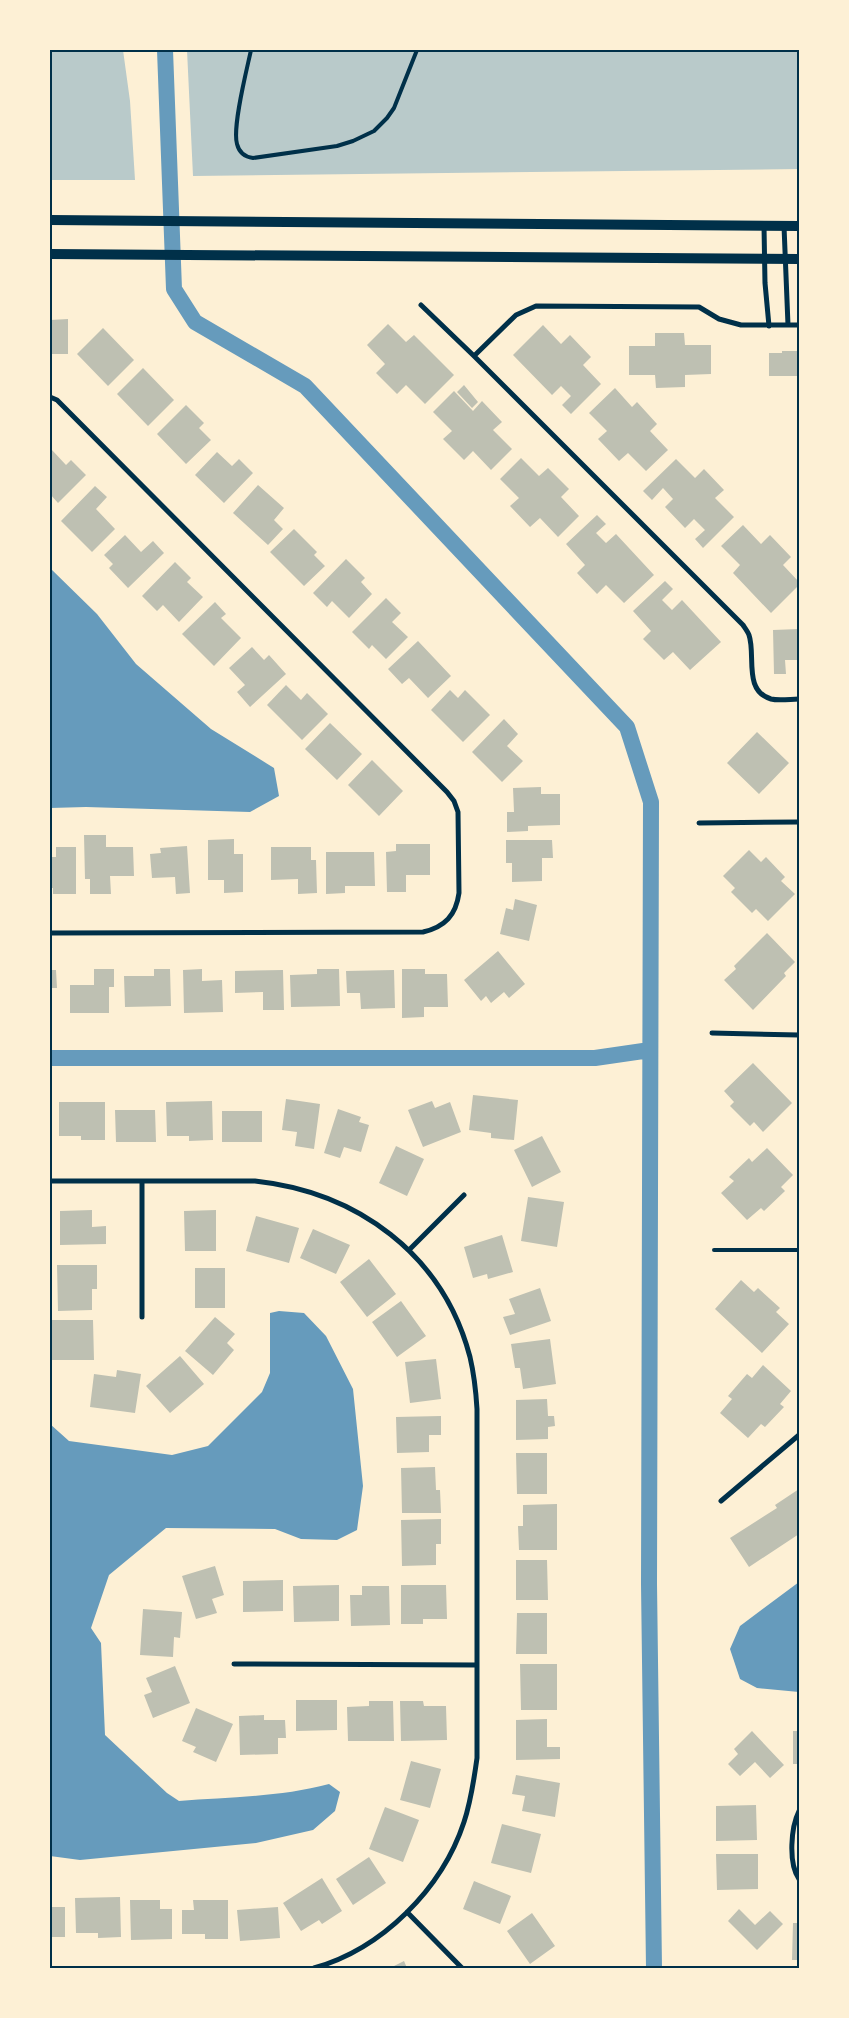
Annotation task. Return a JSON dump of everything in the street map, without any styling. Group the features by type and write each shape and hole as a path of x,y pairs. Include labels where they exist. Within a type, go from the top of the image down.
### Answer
{"main road":[{"path":"50,220 799,226"},
{"path":"50,254 799,259"}],"street":[{"path":"764,226 764,259 769,326"},
{"path":"784,226 788,325"},
{"path":"421,305 743,625 749,634 752,645 754,684 761,693 771,699 799,699"},
{"path":"474,356 516,315 536,306 699,307 730,323 769,326 799,325"},
{"path":"50,397 57,400 452,798 458,812 459,893 458,904 453,914 445,923 434,930 423,932 50,933"},
{"path":"699,823 799,822"},
{"path":"712,1033 799,1035"},
{"path":"50,1181 255,1181 309,1190 340,1202 369,1218 408,1250 444,1294 459,1324 474,1377 478,1410 477,1758 472,1791 464,1823 450,1853 433,1881 407,1912 361,1947 341,1958 314,1968"},
{"path":"142,1181 142,1316"},
{"path":"408,1250 464,1195"},
{"path":"721,1501 799,1436"},
{"path":"234,1664 477,1664"},
{"path":"799,1811 794,1821 792,1844 793,1860 799,1879"},
{"path":"407,1912 462,1968"}],"lane":[{"path":"251,50 240,107 236,141 238,148 244,155 253,158 337,146 353,142 374,131 388,118 394,108 417,50"},
{"path":"714,1250 799,1250"}],"shaded area":[{"path":"50,50 123,50 130,101 135,180 50,180"},
{"path":"187,50 799,50 799,169 193,176"}],"water":[{"path":"50,568 97,614 136,664 211,729 274,768 279,796 250,812 86,807 50,808"},
{"path":"279,1311 304,1313 326,1336 353,1389 363,1486 357,1530 337,1540 301,1539 275,1529 166,1528 109,1575 91,1628 101,1643 105,1735 167,1793 179,1801 292,1792 329,1784 340,1792 335,1811 313,1830 256,1843 80,1860 50,1856 50,1424 69,1441 172,1455 208,1446 262,1392 270,1373 270,1313"},
{"path":"799,1582 799,1692 757,1688 740,1679 730,1649 740,1626"}],"building":[{"path":"68,319 68,354 50,354 50,320"},
{"path":"388,324 406,342 414,335 454,375 425,404 406,385 397,394 376,373 385,364 367,345"},
{"path":"543,325 561,344 570,335 591,357 583,365 601,384 571,414 562,405 571,396 561,386 552,395 513,355"},
{"path":"103,328 134,360 108,386 77,354"},
{"path":"655,333 684,333 685,345 711,345 711,374 685,375 685,387 656,388 655,375 629,375 629,346 655,346"},
{"path":"782,351 799,351 799,376 769,376 769,353 782,353"},
{"path":"143,368 174,400 148,426 117,394"},
{"path":"464,385 478,402 472,408 457,392"},
{"path":"615,388 632,407 637,402 657,424 650,431 668,450 646,471 628,453 619,461 598,439 607,431 589,413"},
{"path":"454,391 473,411 482,401 502,422 493,430 512,449 491,470 473,451 464,460 443,439 452,431 433,412"},
{"path":"186,405 204,423 199,428 211,440 186,464 157,434"},
{"path":"51,449 66,465 71,460 86,475 58,503 50,494"},
{"path":"217,452 232,466 239,459 253,473 224,503 195,475"},
{"path":"521,458 539,476 548,468 569,489 561,497 579,516 558,537 540,518 530,527 510,506 519,498 500,479"},
{"path":"676,459 695,478 704,469 724,490 715,498 734,517 703,548 695,539 705,530 694,519 685,528 665,507 673,499 663,488 652,500 643,491"},
{"path":"258,485 284,508 274,520 283,529 268,545 233,513"},
{"path":"95,486 107,497 96,509 115,529 92,552 61,521"},
{"path":"597,515 606,524 596,533 606,543 616,534 654,575 624,603 606,585 597,594 577,573 585,565 566,544"},
{"path":"743,525 761,544 770,535 791,557 783,565 799,582 799,585 771,613 733,573 740,565 721,546"},
{"path":"294,529 317,552 314,555 325,566 304,586 270,552"},
{"path":"125,535 141,552 153,541 164,553 128,588 109,568 113,564 104,555"},
{"path":"346,559 365,578 361,582 372,594 349,618 332,601 327,607 313,593"},
{"path":"175,562 191,578 187,582 203,597 179,622 163,605 157,611 142,596"},
{"path":"665,581 673,589 662,600 672,610 682,600 721,642 690,670 673,652 664,660 643,639 651,631 633,611"},
{"path":"386,598 401,613 392,622 408,637 386,659 372,645 369,649 352,632"},
{"path":"215,602 226,614 221,618 241,638 214,666 182,634"},
{"path":"799,629 799,660 785,660 786,674 774,674 773,630"},
{"path":"418,641 451,676 428,698 409,678 402,684 388,669"},
{"path":"252,647 264,660 269,655 286,674 250,707 237,692 245,685 229,668"},
{"path":"286,685 301,700 307,693 328,714 302,740 267,705"},
{"path":"450,690 458,698 465,690 490,715 463,742 431,710"},
{"path":"504,719 518,734 507,746 523,761 502,782 472,752"},
{"path":"330,723 362,754 337,780 305,749"},
{"path":"757,732 789,763 759,794 727,763"},
{"path":"372,760 403,791 379,816 348,785"},
{"path":"541,787 541,794 560,794 560,825 528,826 528,831 507,832 507,812 514,812 513,788"},
{"path":"84,835 106,835 106,847 133,847 134,876 110,876 111,894 90,894 90,879 85,879"},
{"path":"234,839 234,854 243,854 243,892 224,893 224,880 208,880 208,840"},
{"path":"506,840 552,840 553,858 542,858 542,881 512,882 512,863 506,863"},
{"path":"396,844 430,844 430,875 406,875 406,892 387,892 386,852 396,851"},
{"path":"187,846 190,893 176,894 175,877 152,878 150,854 161,853 160,848"},
{"path":"56,847 76,847 76,894 53,894 53,888 50,888 50,857 56,857"},
{"path":"271,847 311,847 311,860 316,860 317,893 298,894 298,879 271,880"},
{"path":"749,850 761,862 766,857 785,877 781,881 795,894 768,921 756,909 752,913 731,892 735,888 723,876"},
{"path":"326,852 374,852 375,886 345,886 345,893 326,894"},
{"path":"515,899 537,905 529,941 500,934 506,908 513,910"},
{"path":"767,933 795,962 784,973 786,976 753,1010 724,980 736,969 734,966"},
{"path":"498,951 525,984 509,998 504,992 491,1003 486,996 481,1001 464,980"},
{"path":"94,969 114,969 114,987 109,987 109,1013 70,1013 70,985 94,985"},
{"path":"154,969 170,969 171,1006 125,1007 124,976 154,976"},
{"path":"202,969 202,981 222,980 223,1012 184,1013 183,970"},
{"path":"317,969 339,969 340,1006 291,1007 290,975 317,974"},
{"path":"402,969 425,969 425,974 447,974 448,1007 424,1007 424,1017 402,1018"},
{"path":"50,970 56,970 57,988 50,988"},
{"path":"283,970 284,1010 263,1010 263,992 235,993 235,971"},
{"path":"394,970 395,1008 361,1009 360,993 347,993 346,971"},
{"path":"753,1063 792,1103 763,1132 754,1122 750,1126 730,1106 734,1102 724,1091"},
{"path":"473,1095 518,1100 514,1140 491,1138 491,1133 469,1130"},
{"path":"286,1099 320,1104 314,1149 295,1146 297,1132 282,1130"},
{"path":"212,1101 213,1140 189,1141 189,1136 167,1136 166,1102"},
{"path":"432,1101 435,1108 450,1102 461,1132 423,1147 408,1110"},
{"path":"59,1102 105,1102 105,1140 81,1140 81,1136 59,1136"},
{"path":"338,1109 361,1117 359,1122 369,1125 361,1152 344,1147 340,1158 324,1153"},
{"path":"115,1110 155,1110 156,1142 116,1142"},
{"path":"222,1111 262,1111 262,1142 222,1142"},
{"path":"542,1136 561,1172 532,1187 514,1150"},
{"path":"396,1146 424,1159 407,1196 379,1183"},
{"path":"767,1148 793,1175 781,1187 785,1191 764,1211 761,1208 747,1220 721,1193 734,1181 729,1177 749,1158 752,1162"},
{"path":"528,1197 564,1202 557,1247 521,1241"},
{"path":"92,1210 92,1227 106,1226 106,1244 60,1245 60,1211"},
{"path":"216,1210 216,1251 185,1251 184,1211"},
{"path":"256,1216 299,1228 289,1263 246,1251"},
{"path":"313,1229 350,1245 336,1274 300,1258"},
{"path":"502,1235 513,1272 488,1279 487,1274 473,1278 464,1247"},
{"path":"369,1259 396,1294 367,1317 340,1282"},
{"path":"57,1265 97,1265 97,1289 92,1289 92,1310 58,1311"},
{"path":"195,1268 225,1268 225,1308 195,1308"},
{"path":"741,1280 754,1292 758,1288 780,1308 776,1312 789,1324 762,1353 715,1309"},
{"path":"540,1288 551,1321 510,1335 503,1317 515,1314 509,1299"},
{"path":"401,1301 426,1336 397,1357 372,1322"},
{"path":"215,1317 235,1334 227,1343 234,1350 213,1375 185,1351"},
{"path":"52,1320 93,1320 94,1360 52,1360"},
{"path":"550,1339 556,1384 523,1389 520,1368 515,1368 511,1344"},
{"path":"180,1356 204,1384 170,1413 146,1386"},
{"path":"436,1359 441,1399 410,1403 405,1362"},
{"path":"763,1365 791,1391 780,1404 784,1407 765,1427 761,1424 748,1438 720,1413 732,1399 728,1396 747,1374 752,1378"},
{"path":"117,1370 141,1374 135,1413 90,1407 94,1374 116,1377"},
{"path":"547,1399 548,1416 554,1416 555,1426 548,1427 548,1439 516,1440 516,1400"},
{"path":"441,1416 441,1435 429,1435 429,1452 397,1453 396,1417"},
{"path":"516,1453 547,1453 547,1494 517,1494"},
{"path":"435,1467 436,1490 440,1490 441,1513 402,1513 401,1468"},
{"path":"799,1489 799,1534 749,1567 730,1538 777,1508 775,1505"},
{"path":"557,1504 557,1550 519,1550 518,1526 523,1526 523,1505"},
{"path":"441,1519 441,1544 436,1544 436,1565 402,1566 401,1520"},
{"path":"516,1560 547,1560 548,1600 516,1600"},
{"path":"215,1566 224,1595 212,1599 217,1613 196,1619 182,1576"},
{"path":"283,1580 283,1611 243,1612 243,1581"},
{"path":"339,1585 339,1621 294,1622 293,1586"},
{"path":"401,1585 446,1585 447,1619 423,1619 423,1624 401,1624"},
{"path":"362,1586 389,1586 390,1625 351,1626 350,1595 362,1595"},
{"path":"143,1609 182,1612 180,1638 174,1637 173,1657 140,1655"},
{"path":"517,1613 547,1613 547,1654 516,1654"},
{"path":"520,1664 557,1664 557,1710 521,1710"},
{"path":"175,1666 190,1703 153,1718 144,1695 152,1692 146,1678"},
{"path":"296,1700 337,1700 337,1730 296,1731"},
{"path":"369,1701 393,1701 394,1741 348,1741 347,1707 369,1706"},
{"path":"400,1701 423,1701 424,1706 446,1706 447,1740 401,1741"},
{"path":"196,1708 233,1724 216,1762 193,1752 196,1747 182,1741"},
{"path":"264,1715 264,1720 285,1720 286,1738 278,1738 278,1754 240,1755 239,1716"},
{"path":"547,1719 547,1747 560,1747 560,1759 516,1760 516,1720"},
{"path":"752,1731 784,1765 770,1778 755,1762 740,1776 728,1764 738,1754 734,1749"},
{"path":"793,1731 799,1731 799,1764 793,1764"},
{"path":"411,1761 441,1769 430,1808 400,1800"},
{"path":"516,1775 560,1783 555,1817 522,1811 525,1796 512,1794"},
{"path":"756,1805 757,1840 716,1841 716,1806"},
{"path":"385,1807 419,1820 403,1862 369,1849"},
{"path":"502,1824 541,1834 531,1873 491,1863"},
{"path":"716,1854 758,1854 758,1889 717,1890"},
{"path":"369,1857 386,1883 353,1905 336,1879"},
{"path":"322,1878 342,1911 322,1924 319,1920 301,1931 283,1903"},
{"path":"474,1881 511,1896 500,1924 463,1909"},
{"path":"120,1897 121,1937 98,1938 98,1933 76,1933 75,1898"},
{"path":"130,1900 160,1900 160,1909 172,1909 172,1939 131,1940"},
{"path":"193,1900 228,1900 228,1939 205,1939 205,1934 182,1934 182,1910 194,1910"},
{"path":"50,1907 65,1907 65,1937 50,1937"},
{"path":"278,1907 280,1938 240,1941 237,1910"},
{"path":"739,1909 755,1925 770,1911 783,1924 757,1950 728,1921"},
{"path":"532,1913 555,1946 530,1964 507,1931"},
{"path":"793,1923 799,1923 799,1960 792,1960"},
{"path":"404,1961 407,1968 390,1968"}],"waterway":[{"path":"165,50 174,289 195,322 305,386 627,727 651,802 649,1584 654,1968"},
{"path":"50,1058 595,1058 650,1050"}]}
